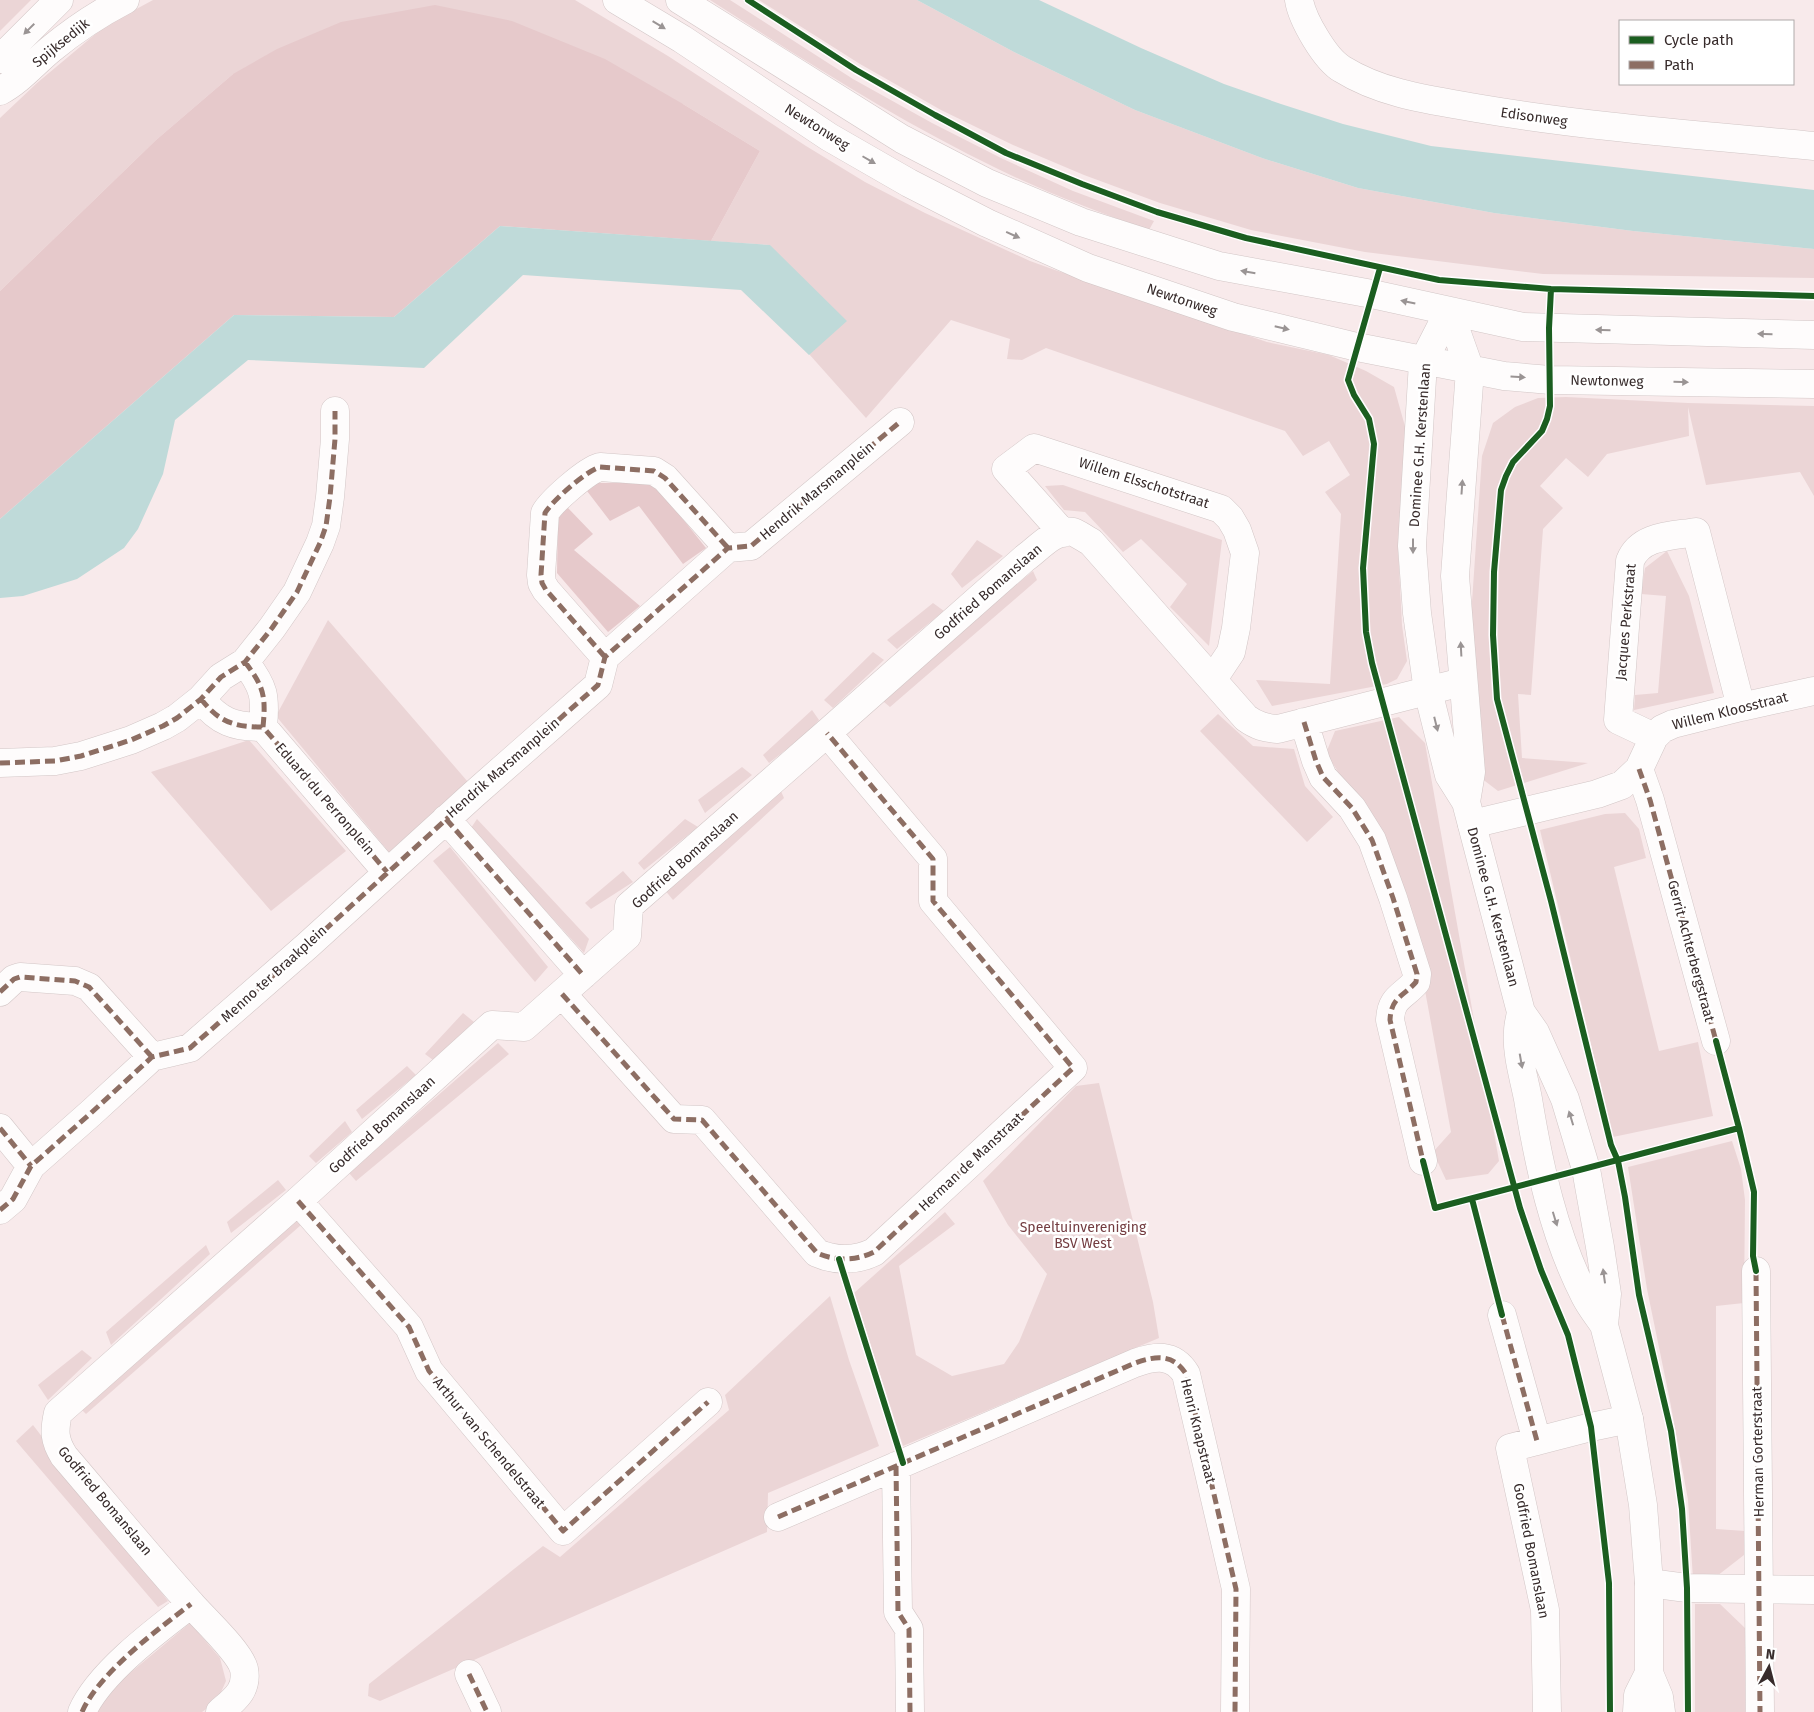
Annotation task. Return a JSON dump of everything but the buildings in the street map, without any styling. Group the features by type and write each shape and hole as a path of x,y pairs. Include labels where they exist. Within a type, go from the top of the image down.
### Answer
{"street":[{"name":"Spijksedijk","path":"0,59 59,0"},
{"name":"Spijksedijk","path":"0,92 10,86 51,48 94,16 125,0"},
{"name":"Newtonweg","path":"617,0 682,39 829,136 909,183 987,224 1088,268 1233,317 1424,362 1504,376 1550,380 1814,384"},
{"path":"680,0 902,139 987,184 1073,218 1219,266 1372,294 1523,327 1814,336"},
{"name":"Edisonweg","path":"1299,0 1300,8 1310,31 1340,68 1373,85 1409,96 1506,113 1605,127 1814,146"},
{"name":"Dominee G.H. Kerstenlaan","path":"1449,311 1424,362 1412,546 1417,613 1428,691 1449,775 1469,813 1521,1012 1535,1032 1565,1099 1586,1169 1607,1294 1604,1325"},
{"name":"Dominee G.H. Kerstenlaan","path":"1449,311 1470,370 1455,576 1462,682 1471,772 1469,813"},
{"path":"0,763 54,761 82,756 164,726 201,699 222,677 245,662 297,592 320,543 326,526 330,497 335,440 335,411"},
{"name":"Hendrik Marsmanplein","path":"728,548 751,546 900,422"},
{"name":"Willem Elsschotstraat","path":"1063,532 1006,469 1034,448 1221,509 1230,518 1237,530 1245,553 1236,628 1231,652 1214,679"},
{"path":"600,467 654,471 665,478 728,548 605,656 546,590 542,583 540,575 545,513 548,507 593,469 600,467"},
{"path":"1063,532 1072,532 1091,542 1214,679 1246,718 1256,725 1278,729 1462,682"},
{"name":"Godfried Bomanslaan","path":"220,1712 241,1692 245,1684 244,1666 224,1639 191,1604 64,1456 56,1443 55,1426 58,1413 298,1201 492,1025 524,1027 562,994 627,936 629,906 1024,558 1063,532"},
{"name":"Jacques Perkstraat","path":"1654,737 1618,720 1630,561 1637,548 1650,540 1696,532 1741,706"},
{"name":"Hendrik Marsmanplein","path":"388,872 598,685 605,656"},
{"path":"201,699 211,711 225,721 248,726 263,726 265,702 259,682 245,662"},
{"name":"Willem Kloosstraat","path":"1654,737 1662,729 1673,724 1741,706 1814,691"},
{"path":"1304,722 1323,777 1352,808 1372,840 1417,974 1416,982 1396,998 1392,1005 1390,1020 1423,1160"},
{"name":"Eduard du Perronplein","path":"263,726 388,872"},
{"name":"Herman de Manstraat","path":"562,994 674,1119 702,1120 817,1253 829,1258 859,1257 874,1252 1073,1068 933,901 933,859 827,733"},
{"path":"1469,813 1597,794 1622,785 1638,769 1654,737"},
{"name":"Gerrit Achterbergstraat","path":"1638,769 1650,800 1716,1041"},
{"path":"446,819 583,975"},
{"name":"Menno ter Braakplein","path":"0,1210 13,1199 31,1166 91,1114 152,1057 190,1048 388,872"},
{"path":"0,992 20,977 75,981 89,987 152,1057"},
{"name":"Dominee G.H. Kerstenlaan","path":"1521,1012 1518,1032 1520,1052 1544,1179 1570,1262 1586,1298 1604,1325 1629,1419 1643,1506 1650,1583 1649,1673 1660,1697 1661,1712"},
{"path":"0,1128 31,1166"},
{"name":"Arthur van Schendelstraat","path":"298,1201 409,1327 429,1371 563,1531 708,1402"},
{"name":"Herman Gorterstraat","path":"1756,1271 1760,1712"},
{"path":"1502,1315 1538,1441"},
{"name":"Henri Knapstraat","path":"778,1517 1140,1361 1163,1358 1173,1360 1186,1374 1236,1590 1235,1712"},
{"name":"Godfried Bomanslaan","path":"1547,1712 1545,1610 1510,1448 1591,1426 1629,1419"},
{"path":"896,1466 898,1612 909,1629 910,1712"},
{"path":"1650,1583 1687,1588 1814,1590"},
{"path":"82,1712 87,1702 106,1678 163,1626 191,1604"},
{"name":"Dominee G.H. Kerstenlaan","path":"1637,1712 1638,1694 1649,1673"},
{"path":"469,1674 486,1712"}],"green space":[{"path":"0,0 31,0 0,31"},
{"path":"153,0 575,0 668,56 865,182 925,213 1030,261 1055,270 1267,342 1329,355 1366,371 1394,387 1406,430 1398,547 1402,625 1407,661 1397,679 1387,684 1272,706 1256,680 1330,684 1341,514 1325,492 1350,475 1329,441 1303,456 1285,431 1046,348 1022,360 1007,359 1010,339 951,320 866,418 809,354 770,245 711,241 760,151 683,104 233,74 156,140 0,291 0,118 37,83 105,26"},
{"path":"710,0 730,0 853,79 932,123 1003,159 1073,191 1154,221 1149,230 1073,202 998,169 887,110"},
{"path":"759,0 917,0 1014,52 1135,110 1262,158 1358,188 1494,213 1633,231 1814,249 1814,278 1543,274 1365,252 1251,230 1160,203 1084,175 1013,145 941,110 860,64"},
{"path":"1566,397 1688,403 1814,406 1814,496 1800,472 1706,485 1688,407 1689,436 1607,454 1588,477 1566,458 1540,486 1563,508 1543,529 1531,695 1518,694 1522,758 1588,763 1498,791 1481,778 1470,631 1482,456 1493,423 1515,407 1538,398"},
{"path":"1063,485 1222,540 1209,646 1170,607 1187,584 1141,539 1123,552 1085,512 1064,510 1045,486"},
{"path":"977,540 1003,556 962,588 951,574"},
{"path":"1667,551 1689,596 1714,693 1634,710 1635,695 1658,693 1666,596 1641,594 1645,568"},
{"path":"1033,571 1037,580 890,707 878,697"},
{"path":"933,603 944,611 897,649 887,640"},
{"path":"328,620 468,782 389,852 276,716"},
{"path":"873,652 884,660 833,708 824,700"},
{"path":"812,710 819,720 807,733 769,763 763,755"},
{"path":"1218,714 1253,746 1294,749 1305,786 1333,817 1307,842 1200,731"},
{"path":"1399,717 1425,743 1499,1161 1488,1174 1446,1180 1433,1152 1451,1132 1417,947 1349,789 1326,753 1335,731"},
{"path":"249,740 346,851 271,911 151,772"},
{"path":"742,767 752,775 705,813 698,800"},
{"path":"780,789 784,798 673,900 664,889"},
{"path":"1625,813 1639,829 1646,858 1614,867 1659,1051 1698,1042 1713,1116 1613,1137 1540,830 1605,814"},
{"path":"477,819 589,939 584,953 471,828"},
{"path":"685,819 698,827 644,870 638,863"},
{"path":"450,847 548,967 535,982 433,861"},
{"path":"623,871 633,882 591,909 585,903"},
{"path":"463,1013 474,1022 433,1060 425,1054"},
{"path":"498,1043 509,1054 356,1181 349,1173"},
{"path":"407,1066 416,1075 362,1119 356,1110"},
{"name":"Speeltuinvereniging BSV West","path":"1099,1083 1153,1302 1159,1338 903,1446 854,1293 945,1212 955,1224 899,1266 916,1355 952,1376 1004,1364 1019,1342 1047,1274 1008,1225 983,1181 1076,1086"},
{"path":"345,1121 352,1132 316,1163 309,1156"},
{"path":"1732,1141 1741,1169 1745,1200 1744,1303 1716,1306 1716,1529 1745,1531 1744,1555 1717,1576 1693,1579 1688,1500 1647,1289 1628,1167"},
{"path":"278,1180 286,1190 231,1233 227,1222"},
{"path":"295,1215 301,1225 86,1414 81,1409"},
{"path":"206,1245 210,1254 111,1345 106,1332"},
{"path":"830,1296 849,1360 879,1446 768,1493 767,1532 380,1701 368,1696 369,1684 543,1546 560,1557 729,1410 725,1395"},
{"path":"82,1350 92,1358 48,1400 38,1385"},
{"path":"33,1425 168,1601 158,1607 16,1441"},
{"path":"1695,1604 1720,1604 1745,1628 1745,1712 1695,1712"},
{"path":"190,1623 220,1658 226,1681 217,1701 202,1712 95,1712 106,1693"}],"shaded area":[{"path":"435,5 512,21 605,59 760,151 711,241 500,226 394,317 234,315 0,519 0,291 156,140 233,74 277,49 341,22"},
{"path":"597,483 654,483 706,548 683,564 639,506 610,521 587,491"},
{"path":"568,508 593,534 574,550 640,606 608,632 557,573 558,511"}],"water":[{"path":"917,0 1039,0 1141,48 1224,84 1343,124 1431,146 1814,190 1814,249 1633,231 1494,213 1358,188 1262,158 1135,110 1014,52"},
{"path":"500,226 770,245 847,321 809,355 741,290 523,275 424,368 248,360 175,420 163,474 138,529 124,548 77,579 23,596 0,598 0,519 234,315 394,317"}],"marked path":[{"path":"0,763 55,761 81,756 131,740 177,718 201,699 221,677 245,662 297,592 320,543 326,526 330,497 335,439 335,411"},
{"path":"0,1210 13,1199 31,1166 152,1057 190,1048 307,946 473,795 598,685 605,657 728,548 751,546 900,422"},
{"path":"605,657 542,583 545,513 570,487 586,474 600,467 654,471 665,478 728,548"},
{"path":"245,662 260,685 264,699 263,727 387,872"},
{"path":"201,699 214,713 228,722 244,726 263,727"},
{"path":"1304,722 1323,777 1352,808 1372,840 1417,974 1416,982 1395,1002 1390,1020 1423,1161"},
{"path":"562,994 674,1119 702,1120 817,1253 838,1259 860,1257 874,1252 1073,1068 933,901 933,859 827,733"},
{"path":"1639,769 1650,800 1716,1041"},
{"path":"446,819 583,975"},
{"path":"0,992 14,979 20,977 75,981 89,987 152,1057"},
{"path":"0,1128 31,1166"},
{"path":"298,1201 409,1327 429,1371 563,1531 708,1402"},
{"path":"1756,1271 1760,1712"},
{"path":"1502,1315 1537,1441"},
{"path":"778,1517 1135,1363 1156,1358 1169,1359 1181,1367 1186,1374 1236,1589 1235,1712"},
{"path":"896,1466 898,1612 909,1629 910,1712"},
{"path":"82,1712 101,1682 130,1653 191,1604"},
{"path":"469,1674 487,1712"}],"cycle path":[{"path":"748,0 856,70 1006,153 1157,212 1246,238 1439,280 1551,289 1814,296"},
{"path":"1380,268 1348,380 1354,395 1369,419 1374,444 1363,568 1366,632 1372,663 1520,1208 1541,1270 1568,1335 1591,1427 1609,1583 1610,1712"},
{"path":"1551,289 1549,328 1550,406 1547,419 1542,431 1513,462 1501,490 1494,572 1493,635 1497,699 1551,901 1611,1145 1618,1161 1639,1295 1671,1431 1682,1509 1687,1588 1688,1712"},
{"path":"1716,1041 1754,1192 1753,1256 1756,1271"},
{"path":"1423,1161 1435,1208 1739,1128"},
{"path":"1472,1199 1502,1315"},
{"path":"839,1259 903,1463"}]}
